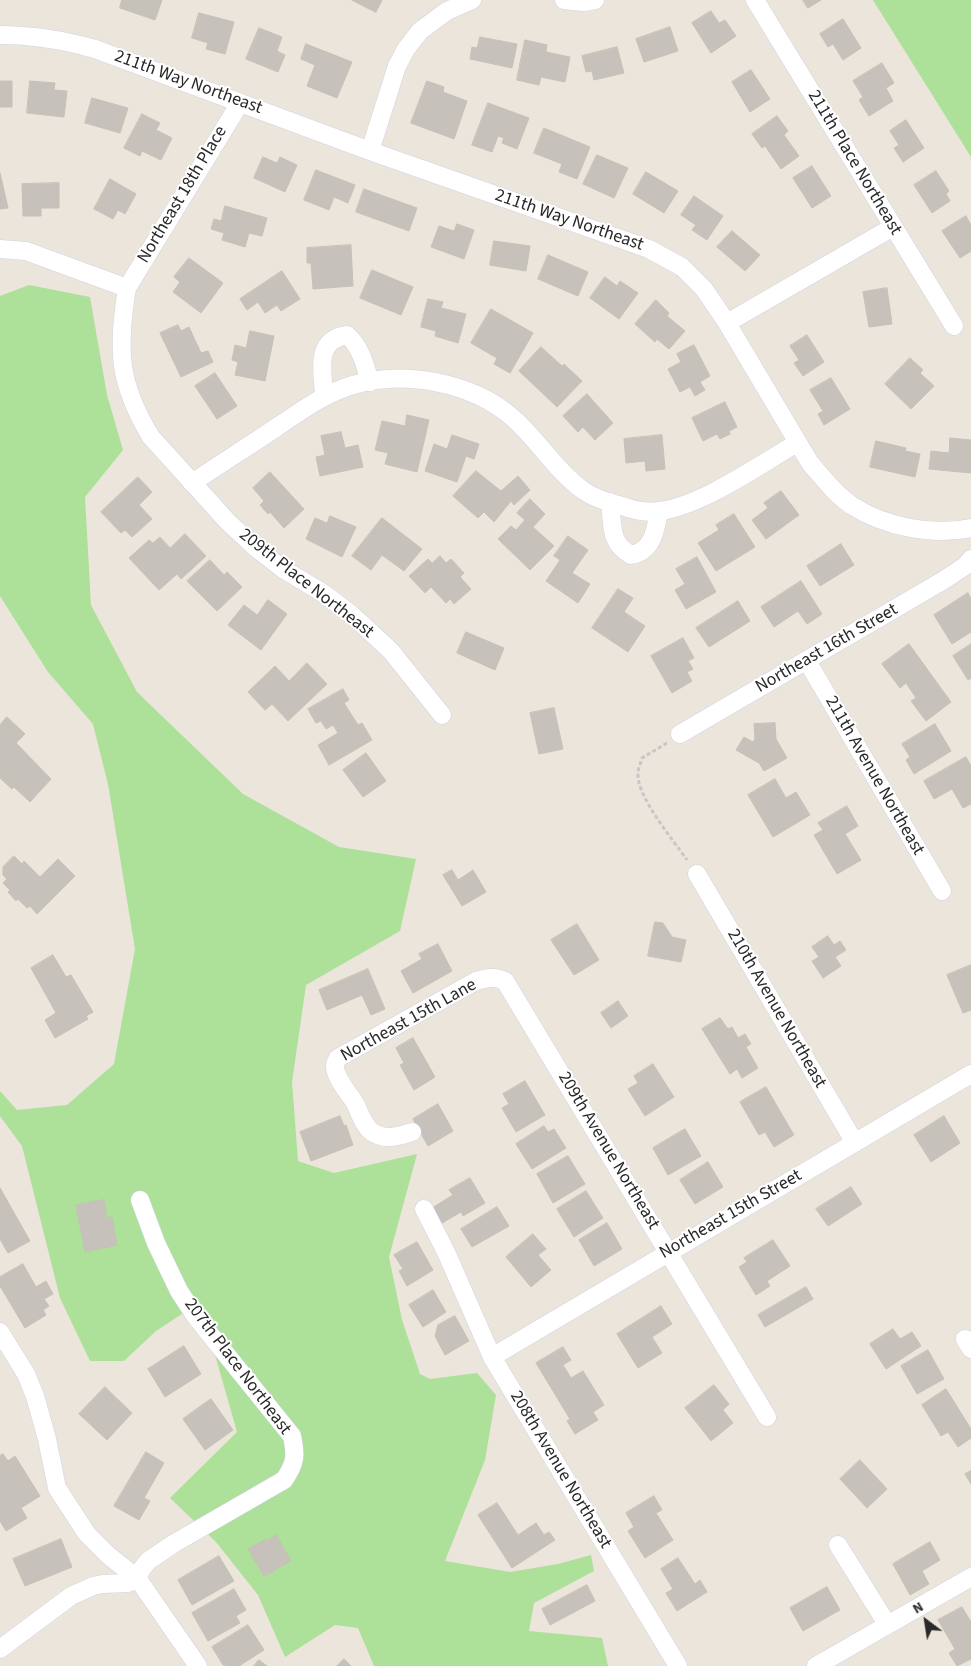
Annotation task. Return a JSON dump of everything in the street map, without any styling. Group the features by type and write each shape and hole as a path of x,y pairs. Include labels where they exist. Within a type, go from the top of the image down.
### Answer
{"street":[{"path":"370,151 397,66 406,49 443,5 472,0"},
{"path":"564,0 583,2 595,0"},
{"name":"211th Place Northeast","path":"756,0 954,326"},
{"name":"211th Way Northeast","path":"0,35 24,35 58,39 95,48 370,151 650,249 695,278 704,289 727,323 810,463 828,484 851,504 881,520 910,528 933,531 958,531 971,528"},
{"name":"Northeast 18th Place","path":"127,288 240,103"},
{"path":"727,323 893,227"},
{"path":"0,249 26,251 127,288"},
{"name":"209th Place Northeast","path":"127,288 121,321 120,346 124,377 130,397 151,437 228,522 256,548 283,569 323,593 352,615 391,651 442,715"},
{"path":"324,396 323,352 329,343 338,337 347,335 354,341 363,359 370,382"},
{"path":"192,483 324,396 353,385 388,379 432,382 466,389 494,404 513,418 566,475 585,492 633,510 658,512 687,504 712,493 797,443"},
{"path":"610,502 612,531 615,541 622,551 631,556 640,554 647,548 656,527 658,512"},
{"name":"Northeast 16th Street","path":"680,734 944,580 965,566 971,559"},
{"name":"211th Avenue Northeast","path":"806,661 942,891"},
{"name":"210th Avenue Northeast","path":"697,874 855,1143"},
{"name":"Northeast 15th Lane","path":"412,1132 397,1137 385,1137 371,1132 336,1072 335,1064 338,1058 476,981 498,978 505,981 511,989"},
{"name":"209th Avenue Northeast","path":"511,989 767,1417"},
{"name":"Northeast 15th Street","path":"492,1357 971,1074"},
{"name":"207th Place Northeast","path":"138,1579 141,1570 148,1561 160,1552 284,1480 292,1469 296,1454 292,1436 196,1317 179,1291 156,1242 140,1200"},
{"name":"208th Avenue Northeast","path":"424,1209 453,1268 492,1357 678,1666"},
{"path":"0,1332 26,1374 35,1396 45,1431 56,1488 87,1534 108,1555 138,1579 198,1666"},
{"path":"838,1545 887,1624"},
{"path":"816,1666 971,1577"},
{"path":"0,1649 71,1596 93,1586 128,1583 138,1579"}],"path":[{"path":"680,734 642,758 638,773 641,791 658,820 697,874"}],"green space":[{"path":"873,0 971,0 971,157"},
{"path":"29,285 90,297 107,395 123,450 85,497 91,605 137,692 243,794 339,847 416,859 400,931 306,985 292,1082 298,1161 334,1173 417,1154 389,1257 402,1320 420,1374 430,1379 477,1373 496,1395 485,1460 445,1561 510,1572 558,1564 591,1555 594,1571 534,1603 529,1631 602,1638 608,1666 374,1666 358,1628 335,1625 285,1657 258,1595 216,1542 170,1498 237,1432 200,1302 156,1331 124,1361 90,1361 60,1298 22,1146 0,1116 0,1091 17,1110 67,1105 114,1064 135,949 108,784 93,724 48,672 0,596 0,296"}],"building":[{"path":"122,0 162,0 155,20 120,8"},
{"path":"352,0 382,0 376,12"},
{"path":"803,0 821,0 808,8"},
{"path":"711,11 719,23 725,20 736,36 711,53 692,23"},
{"path":"199,13 234,22 225,54 206,49 208,43 192,38"},
{"path":"843,19 861,48 843,60 833,44 828,47 820,34"},
{"path":"670,27 678,51 644,62 636,39"},
{"path":"259,28 282,37 277,51 285,55 278,72 246,59"},
{"path":"480,37 517,44 512,68 470,59 472,47 477,48"},
{"path":"525,40 547,45 546,52 570,57 565,82 541,77 539,85 517,80"},
{"path":"306,44 352,62 337,98 307,86 315,65 301,59"},
{"path":"617,47 624,73 594,80 592,71 586,72 582,56"},
{"path":"882,63 894,83 886,88 893,101 869,116 859,100 863,97 853,81"},
{"path":"751,70 770,99 750,112 732,82"},
{"path":"0,81 12,81 12,107 0,107"},
{"path":"30,81 55,83 54,90 67,91 64,117 27,113"},
{"path":"427,81 444,87 443,92 467,101 454,139 411,123"},
{"path":"92,98 128,108 120,133 85,123"},
{"path":"488,103 529,118 517,149 502,143 504,138 498,136 492,152 472,145"},
{"path":"142,114 160,123 156,130 172,138 161,160 142,151 140,156 124,148"},
{"path":"777,116 788,131 784,135 799,156 781,169 765,146 762,148 752,134"},
{"path":"906,120 924,148 903,162 894,148 899,145 890,131"},
{"path":"544,128 590,147 577,179 559,172 562,164 534,153"},
{"path":"597,155 628,168 614,198 583,184"},
{"path":"263,157 277,163 280,157 297,165 285,192 254,178"},
{"path":"812,166 831,196 812,208 793,178"},
{"path":"316,170 355,185 348,203 334,197 329,210 304,200"},
{"path":"936,171 949,191 946,194 950,201 932,213 914,185"},
{"path":"646,172 678,191 664,213 633,194"},
{"path":"0,173 8,208 0,209"},
{"path":"110,179 136,194 125,214 118,210 113,219 94,209"},
{"path":"59,183 59,208 41,208 41,216 23,216 22,184"},
{"path":"364,189 417,208 409,231 356,212"},
{"path":"694,196 723,216 707,240 692,230 696,225 681,215"},
{"path":"225,206 267,218 262,236 249,233 245,247 222,240 224,233 211,229 214,219 221,221"},
{"path":"966,216 971,225 971,251 960,258 942,231"},
{"path":"457,224 474,230 464,259 431,247 439,226 454,231"},
{"path":"732,231 760,255 745,271 717,247"},
{"path":"494,241 530,246 526,271 490,265"},
{"path":"351,245 353,286 313,289 311,263 307,263 307,248"},
{"path":"548,255 588,272 578,296 538,279"},
{"path":"189,258 223,283 201,313 173,292 180,282 174,277"},
{"path":"372,270 413,287 401,315 360,298"},
{"path":"282,271 300,299 281,311 277,305 265,313 258,302 247,310 240,299"},
{"path":"605,277 617,286 620,281 638,293 619,319 590,298"},
{"path":"887,288 892,324 869,327 863,292"},
{"path":"428,299 443,302 441,308 466,314 458,343 435,336 436,331 421,327"},
{"path":"656,300 669,313 667,316 685,331 669,349 657,339 655,342 635,324"},
{"path":"491,309 533,333 510,373 494,364 497,358 471,343"},
{"path":"178,325 181,331 189,327 201,353 208,351 213,362 181,377 160,333"},
{"path":"250,331 274,336 265,381 235,375 238,362 232,360 235,345 246,348"},
{"path":"807,335 824,362 803,376 794,363 799,360 790,346"},
{"path":"694,345 710,376 700,382 705,390 695,396 690,387 680,392 668,369 681,362 677,354"},
{"path":"541,347 562,366 564,364 582,381 557,407 519,371"},
{"path":"910,358 923,370 920,373 934,386 911,409 885,384"},
{"path":"215,373 237,406 217,419 195,386"},
{"path":"831,378 850,409 824,425 818,414 823,411 810,390"},
{"path":"587,394 613,423 595,440 583,427 578,432 563,416"},
{"path":"725,402 737,427 729,431 730,434 720,439 717,434 703,441 692,418"},
{"path":"407,415 429,420 417,472 385,464 388,453 375,450 382,421 405,426"},
{"path":"341,432 345,448 358,445 363,467 320,476 316,457 325,455 321,436"},
{"path":"452,435 479,444 474,459 466,456 457,482 425,471 434,444 447,449"},
{"path":"662,435 665,469 646,471 645,461 626,463 624,439"},
{"path":"950,438 971,440 971,473 929,469 931,451 949,453"},
{"path":"876,441 906,448 905,451 920,454 915,477 870,467"},
{"path":"476,471 501,491 518,476 530,490 514,505 511,501 494,522 484,512 478,518 453,496"},
{"path":"270,472 304,509 284,528 270,512 268,514 260,505 264,501 253,488"},
{"path":"138,477 152,492 139,505 152,519 132,537 125,530 121,533 101,512"},
{"path":"781,491 799,515 766,539 752,520 768,508 764,503"},
{"path":"530,499 545,514 533,527 554,546 530,570 498,539 511,526 516,530 525,520 517,513"},
{"path":"734,514 755,547 716,571 698,543 719,530 716,525"},
{"path":"330,516 356,527 342,557 306,539 315,518 327,523"},
{"path":"382,518 422,549 404,571 382,555 371,570 352,556"},
{"path":"185,534 206,556 181,579 177,574 159,590 129,558 149,540 153,543 160,537 170,548"},
{"path":"568,536 588,550 572,573 590,584 578,603 546,581 560,560 554,556"},
{"path":"841,544 854,565 820,586 807,566"},
{"path":"440,556 446,563 451,559 464,573 460,577 471,589 454,604 450,599 446,603 431,587 425,593 409,576 428,559 432,563"},
{"path":"697,557 716,592 686,609 675,590 685,584 676,569"},
{"path":"210,560 224,575 227,572 242,587 217,611 187,581"},
{"path":"801,581 822,614 807,624 798,611 774,627 761,607"},
{"path":"618,589 633,598 624,612 645,626 628,652 592,628"},
{"path":"968,593 971,599 971,632 952,644 934,615"},
{"path":"268,600 287,614 261,650 228,625 244,605 257,615"},
{"path":"738,601 750,621 709,647 696,628"},
{"path":"466,632 504,648 495,670 457,653"},
{"path":"683,638 694,658 688,661 693,669 687,672 692,681 672,693 651,656"},
{"path":"909,644 951,702 926,721 911,701 916,698 906,683 900,688 882,664"},
{"path":"971,644 971,678 968,680 953,656"},
{"path":"307,663 327,684 288,721 272,704 265,710 248,692 275,666 289,681"},
{"path":"343,689 349,700 344,703 358,725 362,723 372,740 329,765 318,745 338,733 333,725 326,729 321,721 316,723 308,709"},
{"path":"554,708 563,749 539,754 530,713"},
{"path":"7,717 25,734 16,743 51,779 30,802 14,787 12,789 0,778 0,725"},
{"path":"775,723 776,739 787,758 764,771 759,763 736,750 744,737 753,742 755,739 754,724"},
{"path":"935,724 951,751 914,774 906,760 910,757 902,744"},
{"path":"366,753 386,781 363,797 343,770"},
{"path":"966,757 971,766 971,804 963,808 952,789 934,799 924,781"},
{"path":"775,779 786,798 796,792 810,815 773,837 748,795"},
{"path":"847,806 858,826 845,834 861,860 837,874 814,835 823,830 818,823"},
{"path":"14,856 22,864 24,861 40,877 58,859 75,876 37,914 30,906 27,908 18,899 16,901 8,892 10,890 3,883 7,879 3,875 3,867"},
{"path":"452,870 458,880 473,870 486,892 462,906 443,875"},
{"path":"655,922 663,923 672,937 686,940 681,962 648,956"},
{"path":"577,924 599,960 574,975 551,940"},
{"path":"828,936 834,945 840,941 846,950 835,957 841,966 823,978 812,961 819,957 812,947"},
{"path":"438,944 452,971 413,993 401,971 422,959 419,954"},
{"path":"53,955 66,977 71,975 93,1012 86,1016 88,1019 55,1038 45,1020 56,1013 31,968"},
{"path":"971,965 971,1010 963,1013 947,975"},
{"path":"368,969 385,1009 371,1015 362,995 327,1010 319,990"},
{"path":"618,1001 628,1016 611,1028 601,1013"},
{"path":"720,1018 728,1029 732,1027 738,1038 745,1034 751,1044 746,1047 758,1068 742,1078 737,1069 730,1074 702,1029"},
{"path":"413,1038 435,1077 414,1090 400,1065 404,1063 396,1048"},
{"path":"653,1064 674,1097 645,1116 628,1089 638,1083 634,1076"},
{"path":"525,1081 545,1115 516,1132 502,1108 509,1104 503,1094"},
{"path":"766,1087 794,1135 774,1147 765,1132 759,1135 740,1102"},
{"path":"438,1104 453,1131 428,1146 413,1119"},
{"path":"340,1116 344,1126 346,1125 353,1145 311,1161 300,1132"},
{"path":"944,1116 960,1143 931,1162 914,1135"},
{"path":"544,1126 548,1132 554,1129 566,1148 532,1169 516,1144"},
{"path":"685,1129 701,1156 668,1175 653,1148"},
{"path":"568,1156 585,1184 553,1203 537,1174"},
{"path":"708,1162 723,1187 695,1204 680,1180"},
{"path":"470,1178 485,1203 463,1216 461,1212 442,1223 432,1208 453,1195 449,1190"},
{"path":"851,1187 862,1204 828,1226 816,1209"},
{"path":"0,1188 30,1241 8,1253 0,1239"},
{"path":"586,1191 603,1218 574,1237 557,1209"},
{"path":"104,1200 107,1218 112,1217 117,1245 85,1252 76,1205"},
{"path":"497,1207 509,1226 472,1247 461,1229"},
{"path":"607,1223 622,1249 594,1266 579,1240"},
{"path":"533,1234 546,1249 538,1255 551,1270 531,1287 506,1257"},
{"path":"773,1240 790,1266 767,1281 770,1286 756,1295 739,1267 747,1262 744,1258"},
{"path":"417,1242 433,1270 407,1286 399,1271 403,1269 394,1255"},
{"path":"23,1264 36,1287 46,1281 53,1294 44,1299 49,1306 43,1310 46,1315 25,1328 0,1286 0,1277"},
{"path":"806,1287 813,1299 765,1327 758,1315"},
{"path":"433,1290 446,1312 423,1327 409,1305"},
{"path":"661,1306 672,1324 652,1337 662,1353 638,1368 617,1334"},
{"path":"455,1316 469,1341 445,1355 435,1336 438,1325"},
{"path":"893,1329 900,1339 912,1332 921,1346 886,1369 870,1344"},
{"path":"184,1346 201,1374 165,1397 148,1369"},
{"path":"563,1347 571,1360 563,1365 571,1378 583,1371 604,1405 593,1412 598,1420 575,1434 567,1421 570,1419 536,1363"},
{"path":"928,1350 944,1379 917,1394 901,1366"},
{"path":"714,1385 729,1404 723,1410 733,1423 711,1441 685,1408"},
{"path":"105,1387 132,1413 107,1440 79,1414"},
{"path":"946,1389 971,1429 971,1438 958,1447 948,1432 941,1436 922,1405"},
{"path":"211,1399 233,1430 205,1450 183,1419"},
{"path":"146,1452 164,1463 144,1498 150,1501 139,1520 114,1506"},
{"path":"3,1454 8,1461 15,1456 40,1496 21,1508 27,1518 6,1531 0,1521 0,1456"},
{"path":"860,1460 887,1489 867,1508 840,1479"},
{"path":"971,1471 971,1484 965,1474"},
{"path":"654,1496 662,1510 656,1513 673,1540 645,1558 628,1531 634,1527 626,1513"},
{"path":"497,1503 518,1535 536,1523 544,1535 549,1532 555,1540 512,1568 478,1515"},
{"path":"276,1535 291,1561 264,1576 248,1549"},
{"path":"61,1539 72,1567 25,1586 13,1559"},
{"path":"930,1542 940,1560 922,1571 929,1584 910,1595 893,1564"},
{"path":"219,1556 234,1581 192,1605 178,1580"},
{"path":"678,1558 695,1584 700,1580 707,1592 677,1611 666,1593 673,1589 661,1569"},
{"path":"587,1585 595,1601 550,1625 542,1609"},
{"path":"827,1587 840,1610 803,1631 790,1608"},
{"path":"234,1589 246,1610 236,1616 240,1623 208,1641 192,1613"},
{"path":"962,1607 971,1622 971,1659 957,1666 949,1653 955,1649 938,1620"},
{"path":"248,1625 264,1650 239,1666 223,1665 212,1647"},
{"path":"344,1659 351,1666 337,1666"},
{"path":"259,1660 267,1666 254,1666"}]}
